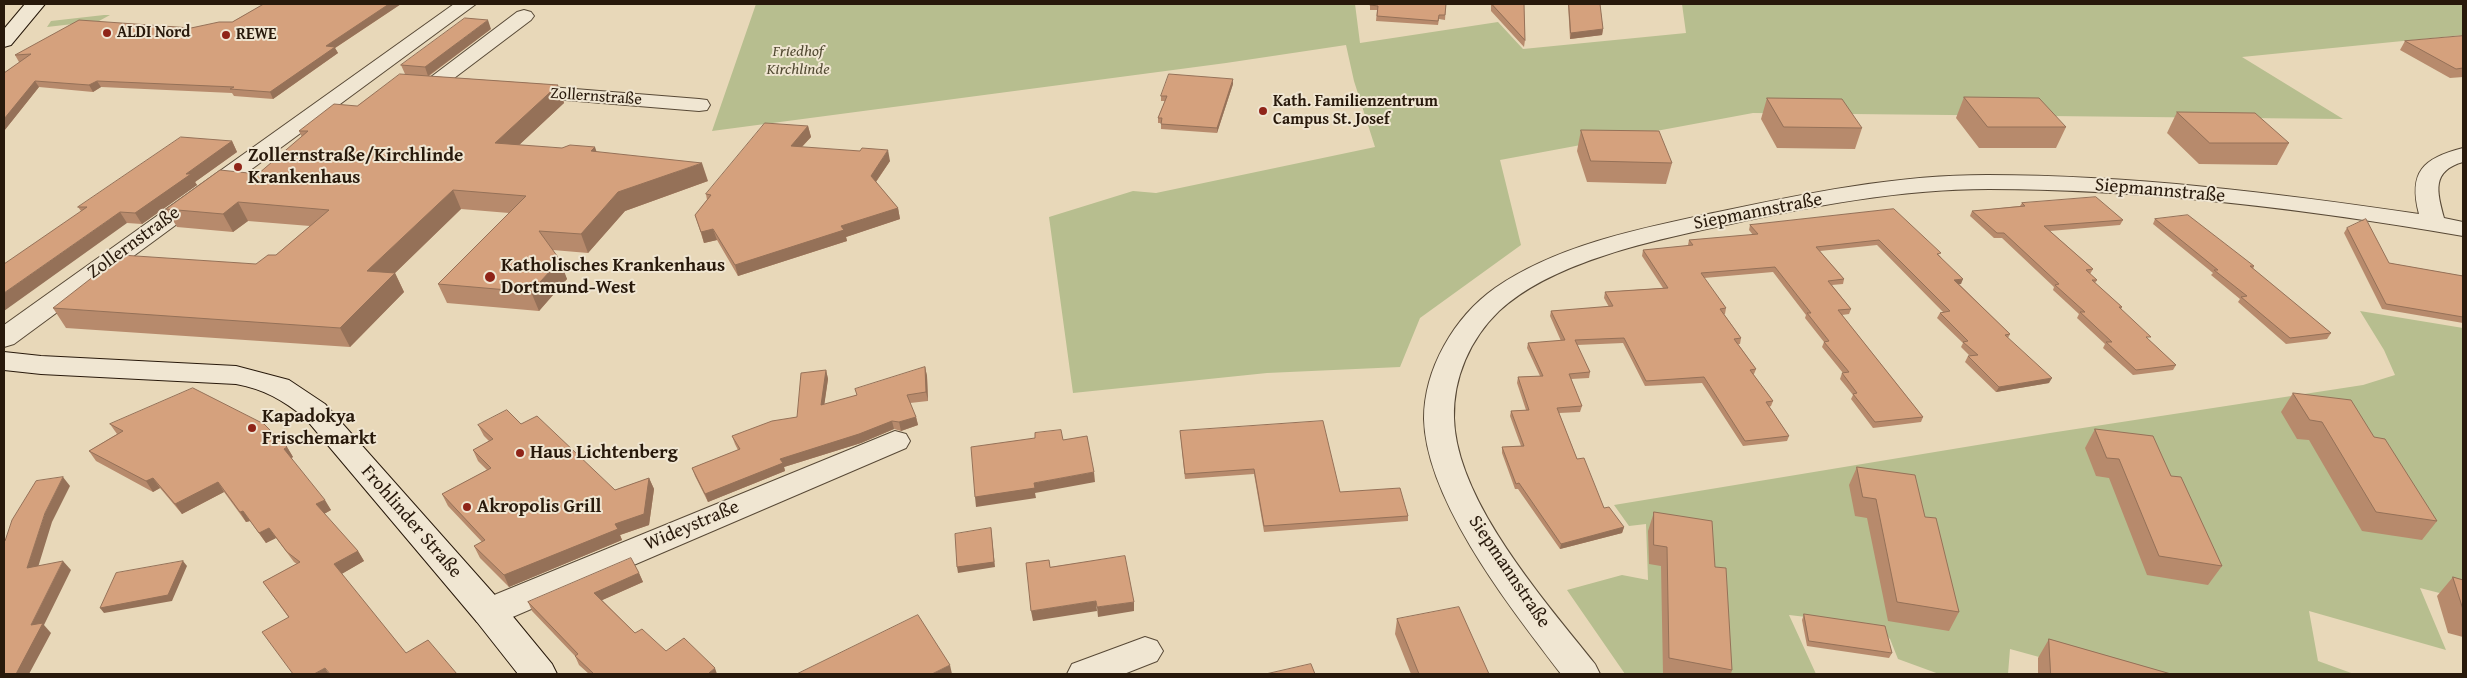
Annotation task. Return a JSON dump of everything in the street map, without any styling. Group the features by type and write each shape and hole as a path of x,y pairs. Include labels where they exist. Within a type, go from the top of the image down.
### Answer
{"street":[{"path":"4,41 35,4"},
{"name":"Zollernstraße","path":"4,338 466,4"},
{"path":"415,83 524,16"},
{"path":"361,79 464,87"},
{"name":"Zollernstraße","path":"503,90 699,105"},
{"path":"2448,226 2425,186 2434,166 2463,155"},
{"name":"Siepmannstraße","path":"1582,674 1516,590 1489,550 1460,494 1444,451 1439,420 1444,379 1457,349 1468,330 1503,295 1548,270 1614,245 1678,228 1763,209 1913,185 1986,182 2164,189 2448,226"},
{"name":"Frohlinder Straße","path":"4,361 42,365 236,375 264,380 284,387 315,411 539,674"},
{"name":"Wideystraße","path":"488,612 895,441"},
{"path":"1085,674 1145,651"}],"green space":[{"name":"Friedhof Kirchlinde","path":"756,4 1355,4 1360,43 1498,22 1523,49 1686,33 1682,4 2463,4 2463,35 2242,57 2343,119 1753,113 1500,160 1521,245 1420,318 1400,367 1267,373 1073,393 1049,217 1133,191 1156,193 1375,147 1354,81 1346,45 1226,63 712,131"},
{"path":"110,15 99,21 47,27 51,21"},
{"path":"2360,311 2463,328 2463,599 2420,588 2446,650 2309,611 2318,661 2354,674 2101,674 2010,649 2008,674 1939,674 1898,659 1890,639 1876,625 1789,615 1816,674 1625,674 1567,590 1622,575 1648,580 1646,524 1629,526 1614,505 2050,433 2363,385 2395,375 2384,350"}],"building":[{"path":"264,4 389,4 326,46 335,47 270,92 230,89 234,87 97,81 89,85 35,81 4,119 4,73 31,54 15,55 79,20 191,28 219,22 232,22"},
{"path":"1370,4 1446,4 1445,15 1439,15 1438,21 1377,16 1378,6"},
{"path":"1492,4 1524,4 1525,40"},
{"path":"1569,4 1600,4 1603,29 1571,33"},
{"path":"465,18 488,20 425,67 401,65"},
{"path":"2463,36 2463,68 2456,69 2405,41"},
{"path":"400,74 558,85 495,143 562,148 570,145 595,147 591,151 702,163 618,192 581,234 539,231 560,260 531,292 438,284 526,196 453,190 367,271 395,273 340,328 53,308 121,255 256,264 268,255 276,255 329,210 238,202 223,214 166,209 220,170 258,174 308,131 299,131 334,104 357,106"},
{"path":"1169,74 1233,79 1217,128 1161,124 1162,118 1158,118 1167,96 1161,96"},
{"path":"1964,97 2039,98 2066,127 1988,127"},
{"path":"1767,98 1842,99 1862,128 1784,127"},
{"path":"2177,112 2255,113 2289,143 2210,143"},
{"path":"765,123 808,126 791,146 860,151 862,148 888,150 871,176 898,208 841,226 844,230 735,265 713,229 701,232 695,215 711,195 706,194"},
{"path":"1581,130 1659,131 1672,163 1591,161"},
{"path":"181,137 232,141 186,174 191,174 135,213 120,212 4,293 4,264 87,207 78,207"},
{"path":"2096,197 2123,220 2044,226 2093,269 2086,270 2097,280 2092,280 2122,307 2119,307 2151,337 2146,337 2176,365 2136,370 2106,342 2112,342 2080,312 2085,312 2055,285 2059,284 2004,233 1997,233 1972,211 2025,206 2022,203"},
{"path":"1894,209 1941,253 1937,254 1963,279 1954,280 2010,334 2005,335 2052,378 1999,387 1968,356 1978,355 1963,342 1968,341 1940,313 1950,311 1879,240 1816,247 1844,279 1828,281 1851,309 1838,310 1923,417 1875,422 1853,394 1857,393 1842,373 1849,372 1824,342 1829,341 1807,313 1811,313 1775,267 1701,273 1726,308 1720,309 1741,338 1734,339 1756,369 1750,370 1773,401 1766,402 1789,436 1745,441 1704,377 1646,381 1624,338 1575,340 1590,372 1569,374 1582,406 1557,408 1577,459 1584,458 1604,508 1609,507 1624,527 1561,544 1519,483 1516,484 1502,447 1524,446 1511,411 1529,410 1518,377 1543,376 1528,343 1565,340 1551,311 1613,306 1605,292 1668,288 1643,250 1693,245 1689,240 1758,234 1750,225"},
{"path":"2188,215 2254,266 2250,266 2331,333 2290,338 2241,297 2247,296 2214,270 2218,270 2155,219"},
{"path":"2366,219 2389,263 2463,276 2463,317 2386,304 2347,228"},
{"path":"925,367 926,392 907,395 916,417 899,422 892,421 859,434 780,459 783,463 705,494 692,468 740,449 732,436 772,421 797,417 801,373 826,370 821,405 857,395 855,389"},
{"path":"193,388 264,424 287,447 284,449 325,500 316,504 358,551 334,564 406,653 428,640 457,674 330,674 325,668 314,674 293,674 262,632 289,617 263,582 300,562 287,552 269,528 259,533 243,511 240,512 218,482 175,504 153,478 146,481 89,451 123,431 110,424"},
{"path":"2293,393 2351,400 2374,437 2385,439 2437,521 2376,512 2322,422 2310,420"},
{"path":"507,410 521,424 537,416 615,490 649,478 644,514 615,524 618,529 504,575 474,546 485,540 442,494 491,468 473,450 493,439 478,425"},
{"path":"1323,421 1340,492 1400,488 1408,516 1264,526 1254,469 1185,474 1180,431"},
{"path":"2095,429 2153,436 2171,476 2181,477 2222,566 2159,556 2119,459 2107,458"},
{"path":"1061,430 1063,440 1087,436 1094,472 1034,483 1035,488 975,497 971,447 1035,438 1035,433"},
{"path":"1857,467 1915,475 1925,517 1936,518 1959,612 1897,602 1876,499 1863,497"},
{"path":"63,477 45,513 27,568 63,561 31,625 43,623 16,674 4,674 4,541 12,520 36,481"},
{"path":"1654,512 1712,521 1715,567 1726,568 1732,670 1669,658 1667,547 1654,545"},
{"path":"991,528 994,562 957,567 955,534"},
{"path":"1125,556 1134,602 1097,607 1096,601 1031,611 1026,563 1049,560 1050,567"},
{"path":"631,558 639,573 594,593 635,633 642,629 666,651 684,638 715,668 709,674 594,674 575,656 578,654 528,602"},
{"path":"183,561 168,595 100,608 116,573"},
{"path":"2453,577 2463,580 2463,609"},
{"path":"1459,607 1489,674 1419,674 1397,619"},
{"path":"1804,614 1885,626 1892,653 1809,641"},
{"path":"918,615 950,665 932,674 797,674"},
{"path":"2049,639 2171,674 2051,674"},
{"path":"1311,664 1315,674 1266,674"}],"place":[{"name":"ALDI Nord","path":"107,33"},
{"name":"REWE","path":"226,35"},
{"name":"Kath. Familienzentrum Campus St. Josef","path":"1263,111"},
{"name":"Zollernstraße/Kirchlinde Krankenhaus","path":"238,167"},
{"name":"Katholisches Krankenhaus Dortmund-West","path":"490,277"},
{"name":"Kapadokya Frischemarkt","path":"252,428"},
{"name":"Haus Lichtenberg","path":"520,453"},
{"name":"Akropolis Grill","path":"467,507"}]}
